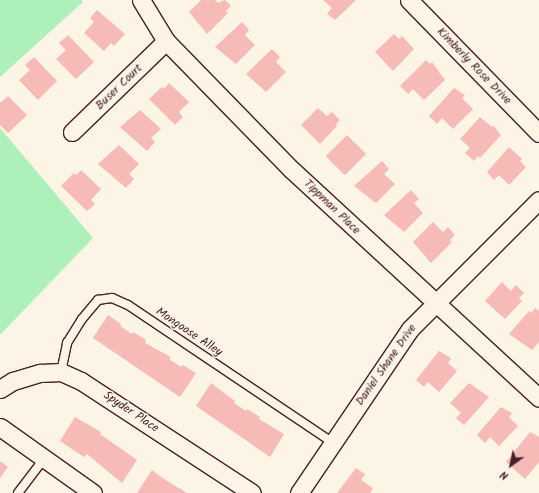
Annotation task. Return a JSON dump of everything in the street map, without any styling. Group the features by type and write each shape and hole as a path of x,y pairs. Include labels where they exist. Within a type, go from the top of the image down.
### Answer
{"street":[{"name":"Tippman Place","path":"142,0 166,41 292,170 539,398"},
{"name":"Kimberly Rose Drive","path":"409,0 539,133"},
{"name":"Buser Court","path":"72,132 166,41"},
{"name":"Daniel Shane Drive","path":"299,493 410,329 539,200"},
{"path":"0,389 24,377 60,372"},
{"name":"Spyder Place","path":"60,372 100,392 252,493"},
{"path":"0,427 43,460 93,493"}],"lane":[{"name":"Mongoose Alley","path":"60,372 67,343 82,319 98,300 112,298 128,305 333,442"},
{"path":"18,493 43,460"}],"green space":[{"path":"0,0 81,0 83,2 0,77"},
{"path":"0,128 93,238 0,335"}],"building":[{"path":"201,0 215,0 218,3 225,0 231,6 226,11 228,13 207,34 189,12"},
{"path":"323,0 356,0 335,20 327,14 332,8"},
{"path":"97,10 125,34 114,46 111,43 104,51 84,33 94,22 90,18"},
{"path":"242,22 249,30 245,35 255,45 236,64 215,47"},
{"path":"394,34 399,39 402,36 414,49 393,71 375,52"},
{"path":"68,35 94,62 76,79 56,59 66,50 59,43"},
{"path":"272,49 280,57 276,62 286,72 266,92 246,74"},
{"path":"34,57 57,81 38,100 19,80 30,70 25,65"},
{"path":"426,60 430,64 432,62 445,80 424,100 413,89 408,94 400,86"},
{"path":"169,83 189,102 179,112 183,117 175,125 149,99 162,87 164,89"},
{"path":"454,88 465,95 462,98 473,109 453,129 442,118 437,124 429,116"},
{"path":"8,96 27,115 8,133 0,125 0,103"},
{"path":"318,108 327,116 332,112 340,120 336,124 337,126 320,144 301,125"},
{"path":"140,110 161,129 151,138 155,142 147,151 120,127"},
{"path":"480,117 492,127 493,125 501,135 480,158 478,156 474,161 465,153 470,148 460,139"},
{"path":"347,135 366,154 345,175 326,156"},
{"path":"119,145 139,164 129,174 134,179 126,188 98,164"},
{"path":"509,147 522,159 520,161 526,167 509,185 499,175 494,180 487,172"},
{"path":"382,161 389,169 384,174 395,184 376,203 354,186"},
{"path":"81,170 101,189 91,200 95,204 87,211 61,186 74,173 76,175"},
{"path":"411,190 419,199 414,203 423,213 404,232 384,215"},
{"path":"433,222 443,232 448,227 455,235 450,240 452,242 431,263 413,242"},
{"path":"502,282 511,291 516,285 524,293 519,298 522,301 505,319 485,301"},
{"path":"535,308 539,311 539,342 532,350 509,334 529,311 531,313"},
{"path":"108,315 132,334 133,332 146,340 145,343 171,357 169,359 181,367 183,365 196,373 180,397 93,338"},
{"path":"439,351 451,358 448,363 457,371 439,392 428,382 424,387 416,380"},
{"path":"211,383 235,401 234,403 246,411 247,409 260,417 259,419 284,434 270,457 196,406"},
{"path":"469,383 489,397 464,425 456,418 461,413 450,403"},
{"path":"501,407 512,413 509,417 518,426 499,446 490,437 485,443 477,435"},
{"path":"75,417 101,432 100,434 137,460 122,483 87,454 84,457 60,441"},
{"path":"530,432 539,437 539,462 525,479 506,462"},
{"path":"0,461 8,467 0,478"},
{"path":"356,468 365,474 361,480 373,488 370,493 337,493"},
{"path":"152,470 164,479 187,493 137,493"}]}
